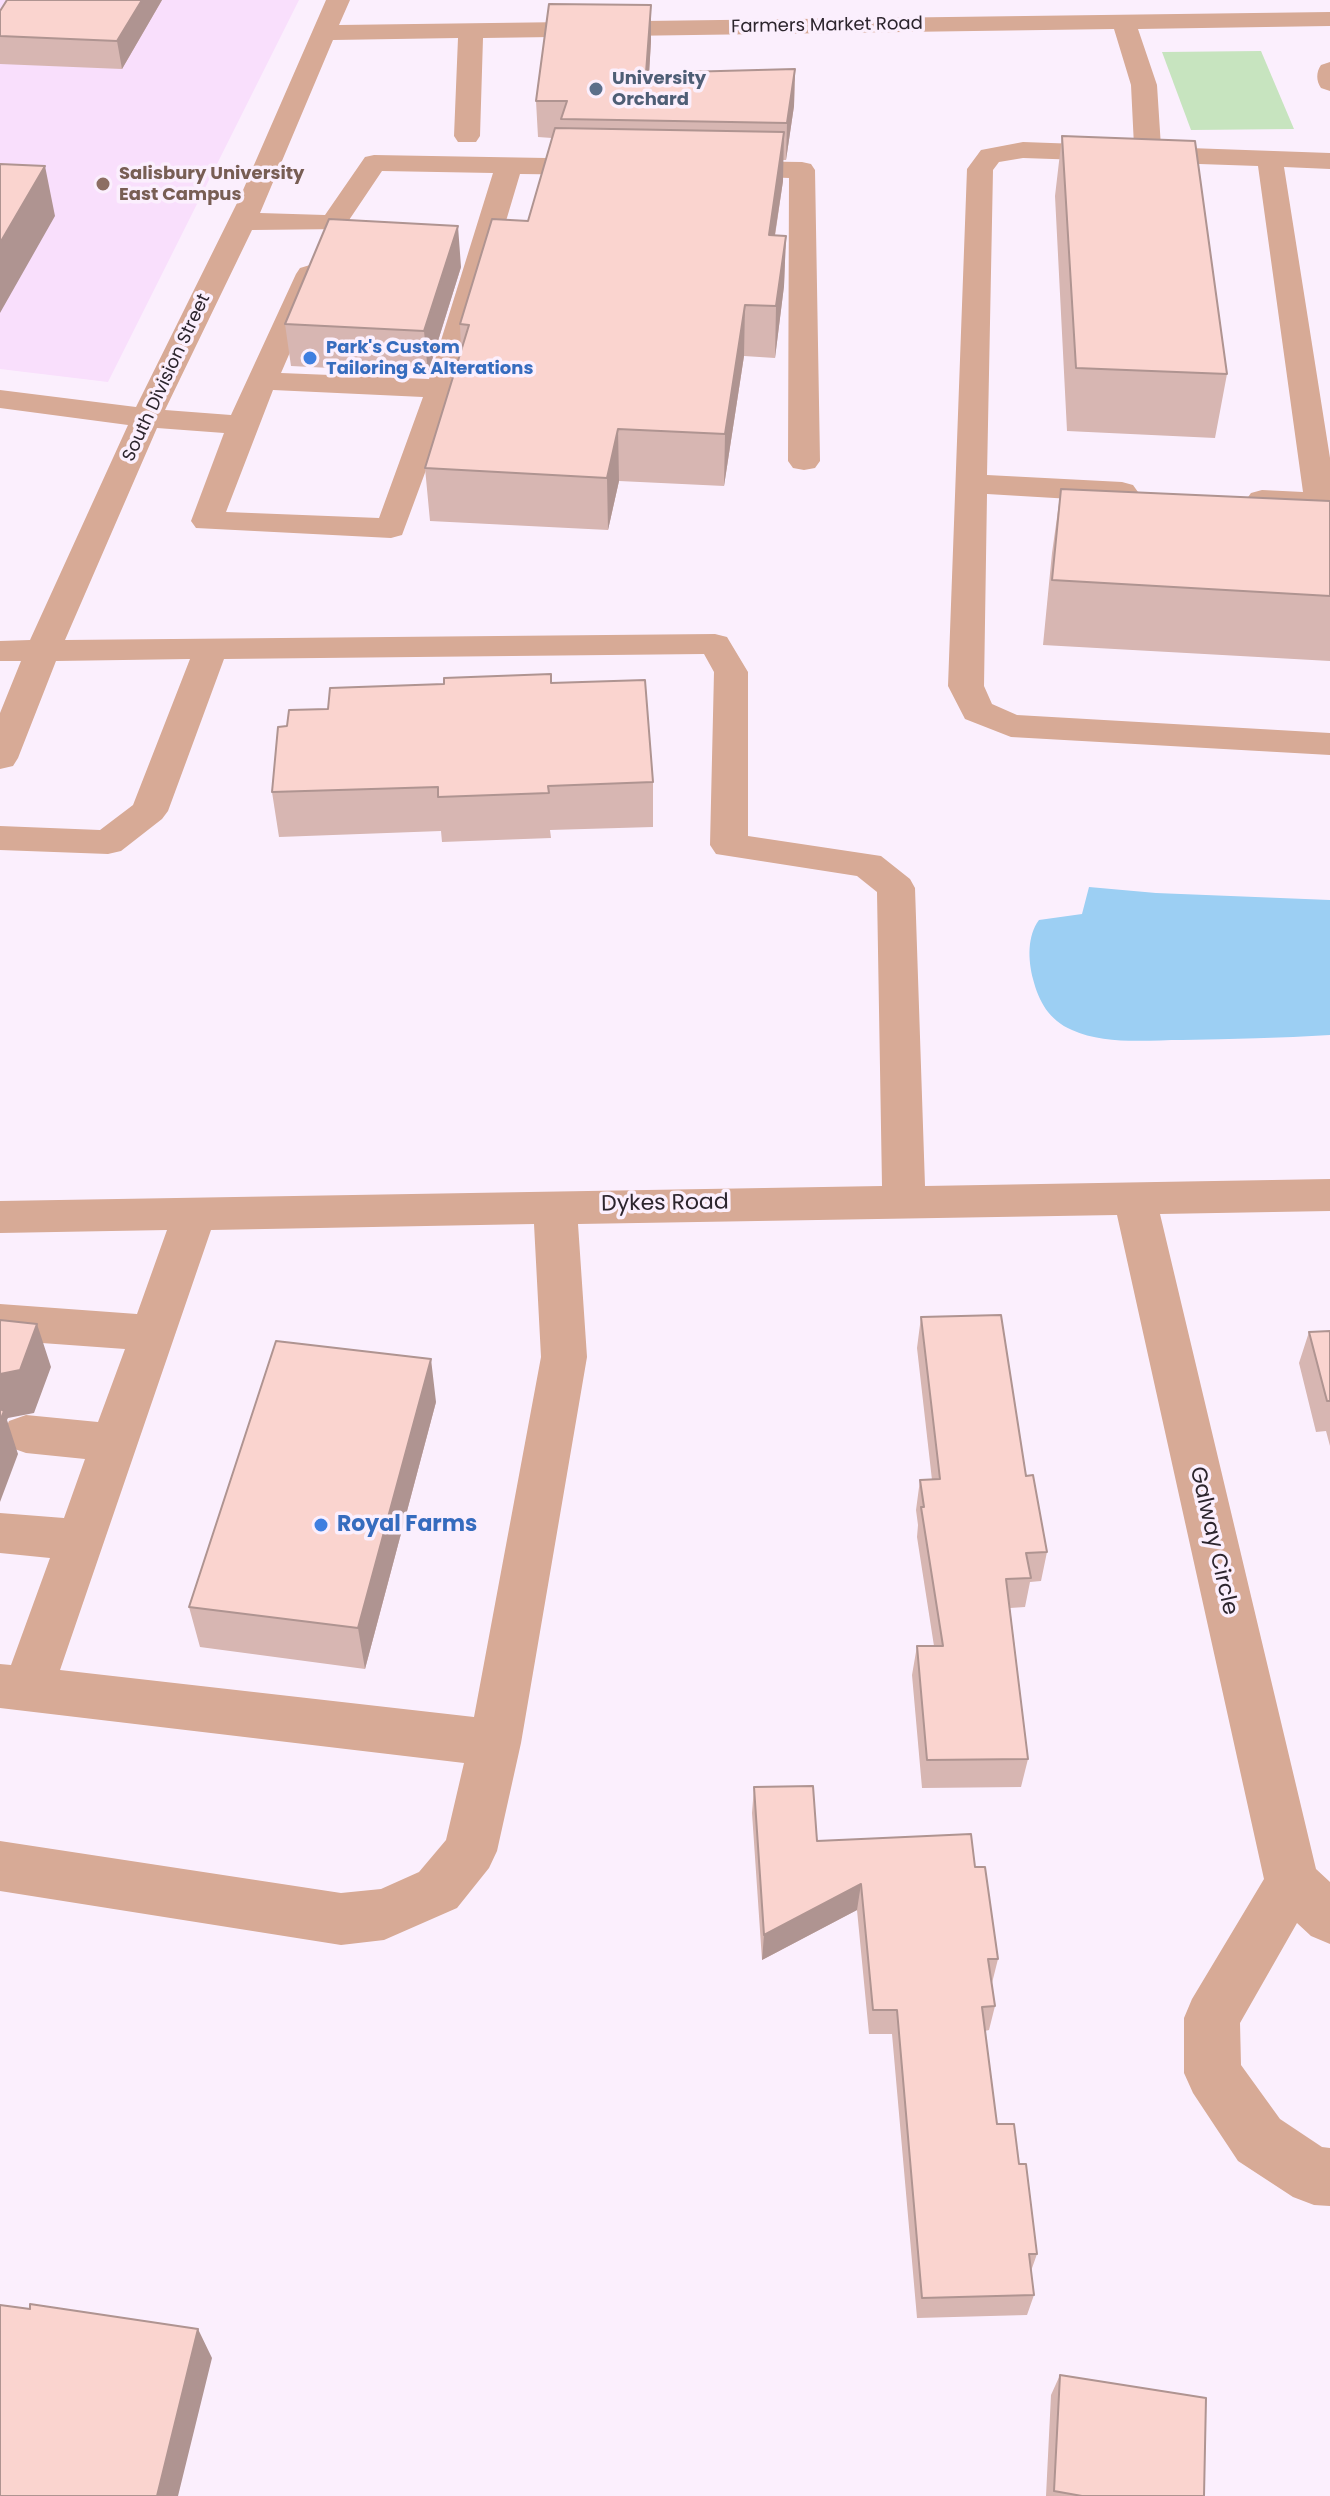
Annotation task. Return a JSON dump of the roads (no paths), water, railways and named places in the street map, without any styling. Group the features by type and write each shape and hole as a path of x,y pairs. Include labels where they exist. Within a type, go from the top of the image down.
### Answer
{"street":[{"name":"South Division Street","path":"0,758 43,650 146,418 241,221 338,0"},
{"name":"Farmers Market Road","path":"324,33 1330,19"},
{"path":"1124,22 1144,85 1148,155"},
{"path":"467,136 471,31"},
{"path":"1330,70 1330,83"},
{"path":"1330,161 1023,150 990,156 980,169 966,686 978,711 1011,726 1330,744"},
{"path":"1242,499 1326,504 1270,160"},
{"path":"509,166 467,255 441,389 391,528 207,521 242,425 346,228 374,163 632,168"},
{"path":"694,168 802,170 804,461"},
{"path":"241,221 346,228"},
{"path":"263,381 441,389"},
{"path":"0,399 146,418 242,425"},
{"path":"971,484 1146,494"},
{"path":"0,651 715,644 731,672 729,845 868,865 896,888 904,1200"},
{"path":"0,838 108,842 149,811 211,649"},
{"name":"Dykes Road","path":"0,1217 1330,1195"},
{"name":"Galway Circle","path":"1135,1200 1311,1900 1212,2018 1213,2073 1259,2140 1314,2176 1330,2177"},
{"path":"0,1866 341,1919 384,1914 438,1890 470,1851 495,1743 564,1357 555,1206"},
{"path":"195,1213 81,1540 14,1688 495,1743"},
{"path":"0,1322 153,1333"},
{"path":"26,1434 114,1443"},
{"path":"0,1533 81,1540"}],"water":[{"path":"1089,887 1330,900 1330,1035 1126,1041 1085,1035 1064,1026 1051,1016 1038,995 1030,964 1031,941 1039,920 1082,914"}],"place":[{"name":"University Orchard","path":"596,89"},
{"name":"Salisbury University East Campus","path":"103,184"},
{"name":"Park's Custom Tailoring & Alterations","path":"310,358"},
{"name":"Royal Farms","path":"321,1525"}]}
